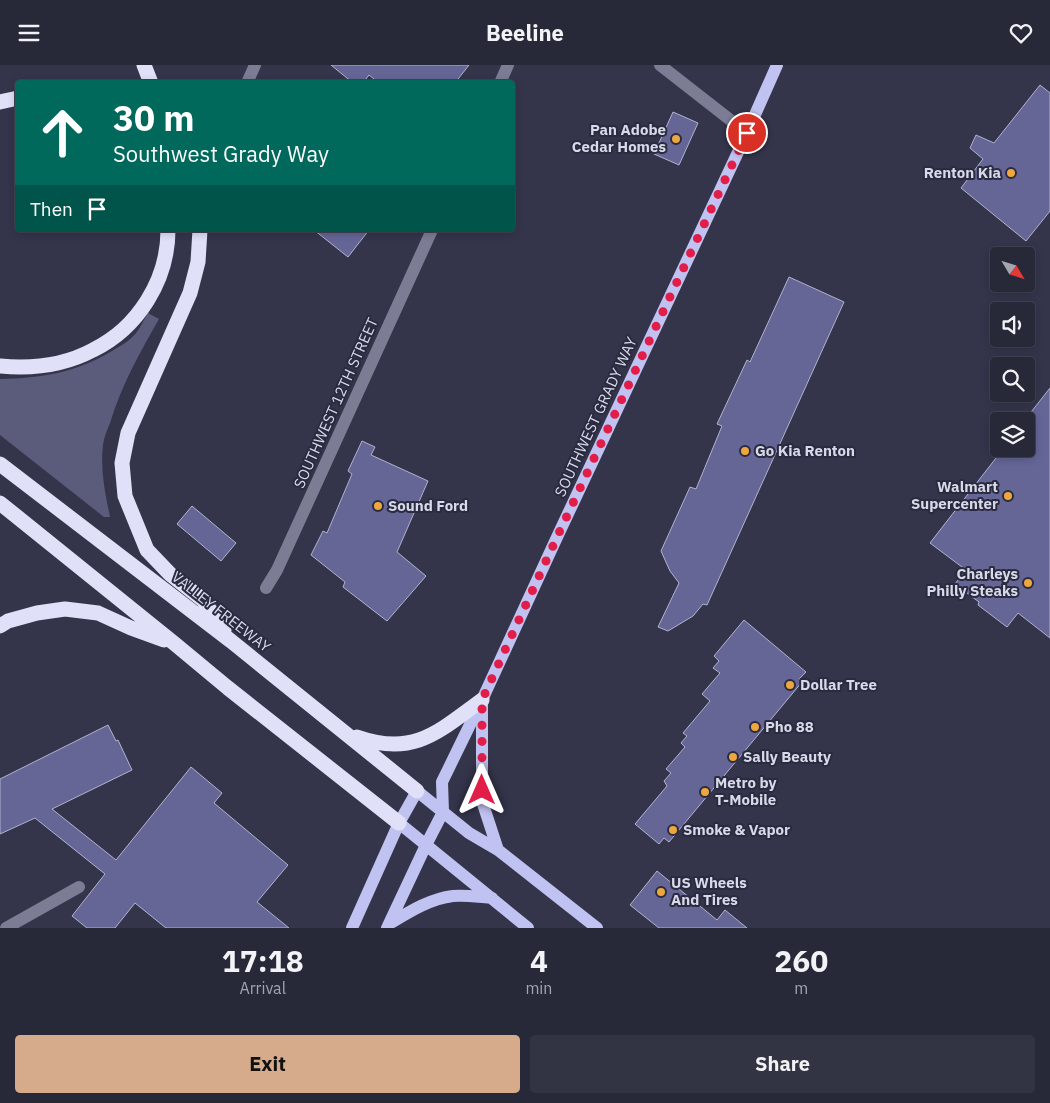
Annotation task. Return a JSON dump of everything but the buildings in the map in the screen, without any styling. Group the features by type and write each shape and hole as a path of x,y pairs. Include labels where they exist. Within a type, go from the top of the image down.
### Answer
{"highway":[{"path":"144,65 151,80"},
{"path":"0,103 15,99"},
{"path":"0,366 54,364 93,351 111,339 142,310 156,287 164,264 168,232"},
{"path":"200,232 198,262 190,293 128,433 122,463 125,496 147,550 170,573 203,600 231,641"},
{"name":"VALLEY FREEWAY","path":"0,464 231,641 418,791"},
{"path":"0,503 228,689 399,823"},
{"path":"0,626 8,621 37,613 65,609 98,613 131,628 175,644"},
{"path":"346,733 374,743 396,745 421,741 482,700"}],"main road":[{"name":"SOUTHWEST GRADY WAY","path":"443,813 442,782 747,133 777,65"},
{"path":"482,700 482,801 498,850"},
{"path":"352,928 399,823 418,791 442,782"},
{"path":"418,791 469,833 498,850 597,928"},
{"path":"388,926 443,813"},
{"path":"399,823 528,928"},
{"path":"388,926 420,906 436,899 454,896 492,898"}],"street":[{"path":"248,80 255,65"},
{"path":"501,80 508,65"},
{"path":"660,65 747,133"},
{"name":"SOUTHWEST 12TH STREET","path":"266,588 277,570 431,232"},
{"path":"6,928 79,887"}],"shaded area":[{"path":"148,313 159,319 125,383 103,442 103,472 110,517 104,517 0,435 0,379 44,376 85,365 125,343 138,331"}],"place":[{"name":"Pan Adobe Cedar Homes","path":"676,139"},
{"name":"Renton Kia","path":"1011,173"},
{"name":"Go Kia Renton","path":"745,451"},
{"name":"Walmart Supercenter","path":"1008,496"},
{"name":"Sound Ford","path":"378,506"},
{"name":"Charleys Philly Steaks","path":"1028,583"},
{"name":"Dollar Tree","path":"790,685"},
{"name":"Pho 88","path":"755,727"},
{"name":"Sally Beauty","path":"733,757"},
{"name":"Metro by T-Mobile","path":"705,792"},
{"name":"Smoke & Vapor","path":"673,830"},
{"name":"US Wheels And Tires","path":"661,892"}],"route":[{"path":"482,790 482,700 747,133"}]}
